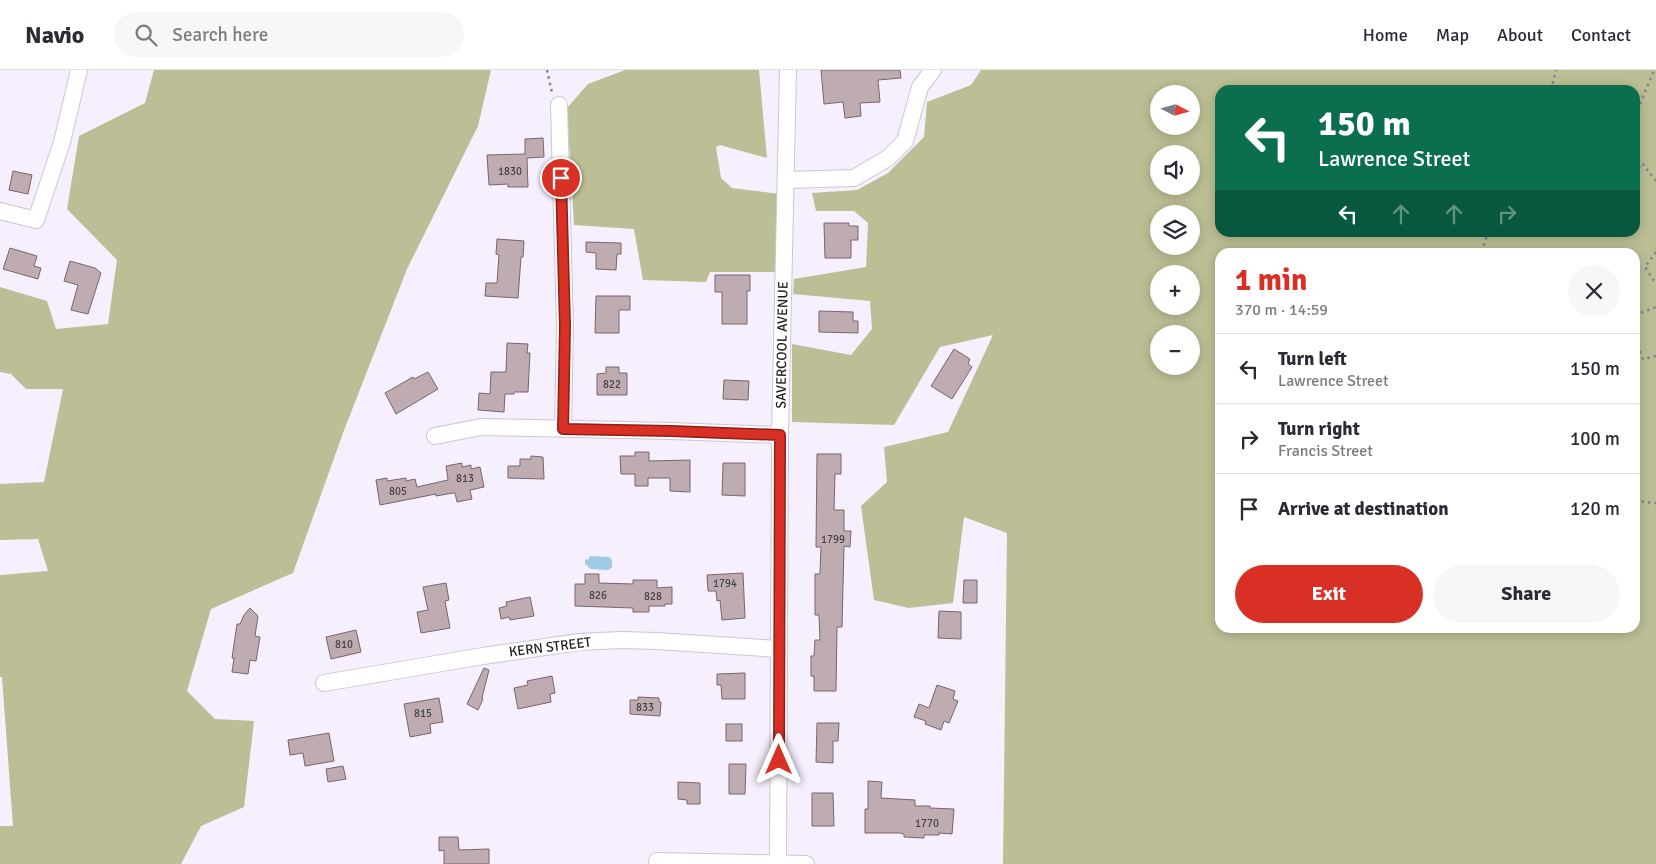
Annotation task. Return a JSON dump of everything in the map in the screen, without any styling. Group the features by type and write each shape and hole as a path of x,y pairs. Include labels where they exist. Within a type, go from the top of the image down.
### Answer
{"street":[{"path":"0,211 36,220 62,142 79,70"},
{"name":"SAVERCOOL AVENUE","path":"778,864 780,435 788,70"},
{"path":"786,180 854,178 888,158 905,141 920,87 933,70"},
{"path":"559,105 565,326 563,429"},
{"path":"434,436 480,427 780,435"},
{"name":"KERN STREET","path":"324,683 476,657 579,642 658,641 778,649"},
{"path":"657,861 806,864"}],"path":[{"path":"547,70 551,89 559,105"},
{"path":"1552,85 1556,70"},
{"path":"1640,104 1654,70"},
{"path":"1640,165 1642,162 1656,181"},
{"path":"1656,252 1645,267 1656,284"},
{"path":"1640,313 1656,307"},
{"path":"1640,352 1643,359 1656,356"},
{"path":"1640,501 1656,503"}],"green space":[{"path":"154,70 491,70 478,126 407,269 343,433 293,573 211,609 187,691 215,719 254,721 244,807 201,826 181,864 0,864 0,826 13,826 2,677 0,677 0,575 48,571 38,539 0,540 0,484 44,482 63,389 26,389 11,374 0,372 0,287 47,301 56,329 108,324 117,260 67,209 79,136 145,103"},
{"path":"625,70 759,70 767,158 720,145 716,147 721,178 732,188 780,194 776,272 710,272 706,282 643,280 634,229 574,225 567,108 588,84"},
{"path":"981,70 1656,70 1656,864 1003,864 1007,533 964,517 953,603 909,608 874,600 861,506 887,482 884,447 948,432 993,335 940,347 894,425 792,422 792,344 851,355 872,329 870,301 793,294 794,279 866,267 868,223 854,211 816,211 812,193 857,190 888,173 924,137 927,102 971,85"}],"water":[{"path":"590,556 609,557 612,560 612,567 608,570 590,569 585,565 585,559 588,560"}],"building":[{"path":"821,70 900,70 901,78 878,80 880,102 860,103 861,116 845,118 843,102 824,104"},
{"path":"543,138 544,157 527,158 528,187 508,187 508,184 489,185 487,155 525,154 525,139"},
{"path":"13,171 32,175 28,194 9,190"},
{"path":"824,223 849,223 849,226 858,226 858,240 851,240 851,258 825,258"},
{"path":"497,239 524,241 518,298 485,296 486,283 497,283 499,255 496,254"},
{"path":"586,242 621,243 621,254 617,254 616,270 596,269 596,253 586,252"},
{"path":"10,248 37,256 34,266 41,268 38,279 3,269"},
{"path":"70,261 95,268 101,273 88,314 71,310 78,285 64,281"},
{"path":"715,275 750,275 750,291 747,291 747,324 722,324 722,292 715,292"},
{"path":"596,296 630,296 630,310 619,310 619,333 595,333"},
{"path":"819,311 853,312 853,321 858,321 858,333 819,332"},
{"path":"507,343 528,344 527,353 530,353 528,392 505,394 504,412 478,410 479,393 490,394 491,372 506,372"},
{"path":"954,349 970,359 968,364 972,367 952,399 931,386"},
{"path":"606,367 619,367 619,373 627,373 627,395 597,395 597,374 606,373"},
{"path":"428,372 438,389 396,414 385,393 413,377 414,379"},
{"path":"724,380 749,381 748,400 723,399"},
{"path":"635,452 649,452 649,461 690,460 690,492 670,491 670,478 648,478 648,486 635,486 635,474 621,474 620,456 635,456"},
{"path":"817,454 841,454 841,474 835,474 834,510 844,510 844,531 851,531 850,547 844,546 842,627 837,627 836,691 814,691 814,676 811,676 811,656 814,656 815,640 820,640 819,615 815,615 815,574 820,574 821,547 816,547"},
{"path":"531,456 543,457 544,479 508,478 508,466 520,466 520,459 531,459"},
{"path":"462,463 462,467 471,465 471,469 480,467 484,487 470,490 472,499 457,502 455,493 436,496 436,494 380,505 376,480 387,478 387,481 406,478 406,481 415,479 417,487 448,480 446,466"},
{"path":"723,463 745,463 745,496 722,495"},
{"path":"743,573 745,618 722,620 720,600 717,601 716,591 708,591 707,575"},
{"path":"585,574 599,574 599,583 633,584 633,580 657,580 657,588 672,587 672,604 649,606 649,612 633,612 633,608 575,606 575,584 585,584"},
{"path":"964,580 977,580 977,603 963,603"},
{"path":"446,583 449,600 445,601 450,628 421,633 417,612 428,610 423,587"},
{"path":"530,597 534,616 510,620 509,617 501,619 499,608 507,606 506,602"},
{"path":"250,608 258,616 255,636 260,637 256,661 250,660 248,674 232,672 237,624 240,624"},
{"path":"939,611 961,612 961,639 938,638"},
{"path":"356,630 361,652 331,659 326,637"},
{"path":"484,668 489,670 483,699 478,710 467,704"},
{"path":"745,673 745,699 722,699 721,685 717,685 717,674"},
{"path":"552,676 555,693 550,694 551,702 518,709 514,688 528,685 527,681"},
{"path":"937,685 955,691 953,699 958,701 949,723 944,721 941,730 925,724 926,721 914,717 919,704 929,708"},
{"path":"638,697 659,698 659,702 661,702 660,716 630,714 630,700 638,700"},
{"path":"439,698 443,722 430,724 431,733 410,737 404,704"},
{"path":"817,723 839,723 838,741 833,741 833,763 816,762"},
{"path":"726,724 742,724 742,741 726,741"},
{"path":"329,733 334,761 305,766 303,753 290,755 288,740"},
{"path":"729,764 746,764 745,794 729,794"},
{"path":"343,766 346,779 328,782 326,769"},
{"path":"868,781 882,782 881,798 915,800 915,806 954,809 952,834 924,835 924,838 904,837 904,834 900,833 865,833 865,809 868,809"},
{"path":"678,782 700,783 700,804 687,804 687,800 678,799"},
{"path":"812,793 833,793 834,826 812,826"},
{"path":"439,837 458,837 459,850 489,849 489,864 444,864 444,850 439,851"}],"route":[{"path":"561,178 565,326 563,429 780,435 779,760"}]}
